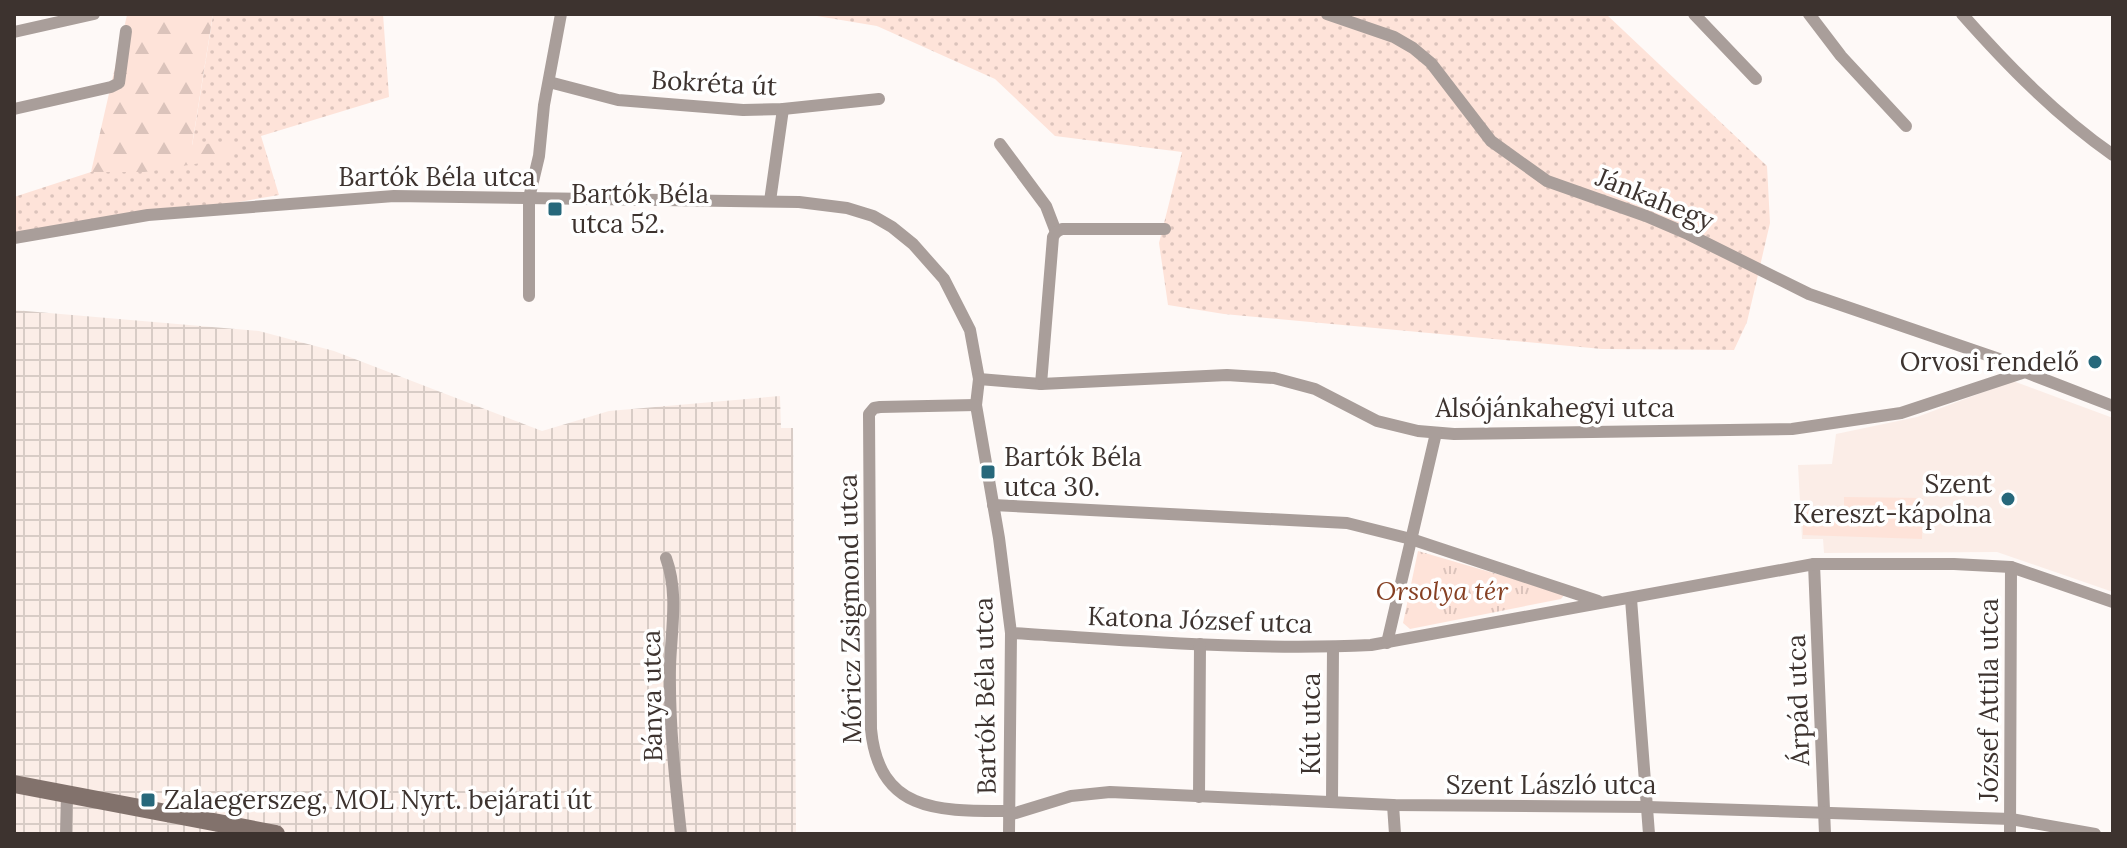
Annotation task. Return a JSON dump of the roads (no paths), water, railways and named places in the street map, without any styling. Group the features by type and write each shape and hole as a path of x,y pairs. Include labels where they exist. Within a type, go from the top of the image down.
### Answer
{"main road":[{"path":"14,784 276,834"}],"street":[{"path":"14,32 94,14"},
{"path":"529,296 529,198 539,156 561,14"},
{"name":"Jánkahegy","path":"1327,14 1394,37 1413,48 1431,63 1491,141 1547,181 1688,234 1809,294 2010,364 2113,406"},
{"path":"1694,14 1756,79"},
{"path":"1962,14 2028,84 2113,155"},
{"path":"1816,17 1841,56 1906,126"},
{"path":"14,109 119,83 126,31"},
{"name":"Bokréta út","path":"549,82 618,100 734,109 783,109 879,99"},
{"path":"770,201 783,109"},
{"path":"1000,144 1046,206 1056,232"},
{"name":"Bartók Béla utca","path":"14,238 148,215 394,196 816,203 860,212 883,221 913,244 944,279 965,316 973,343 979,379 976,405 1011,633 1009,834"},
{"path":"1041,384 1053,237 1056,232 1062,229 1165,229"},
{"name":"Alsójánkahegyi utca","path":"979,379 1041,384 1227,375 1274,378 1315,389 1377,421 1436,433 1792,429 1914,410 2025,372"},
{"name":"Móricz Zsigmond utca","path":"976,405 880,407 869,414 871,729 875,754 883,774 907,797 940,809 1009,813"},
{"path":"1436,433 1387,643 1814,564 2011,567 2113,602"},
{"path":"993,505 1329,521 1363,526 1601,602"},
{"name":"Bánya utca","path":"666,558 675,594 670,667 672,748 681,834"},
{"name":"Árpád utca","path":"1814,564 1825,834"},
{"name":"József Attila utca","path":"2010,834 2011,567"},
{"path":"1631,599 1649,834"},
{"name":"Katona József utca","path":"1011,633 1200,644 1333,647 1387,643"},
{"path":"1199,797 1200,644"},
{"name":"Kút utca","path":"1332,801 1333,647"},
{"name":"Szent László utca","path":"1009,813 1081,794 1110,792 1393,805 1648,807 2011,819 2095,834"},
{"path":"66,834 67,794"},
{"path":"1393,805 1395,834"}],"place":[{"name":"Bartók Béla utca 52.","path":"555,209"},
{"name":"Orvosi rendelő","path":"2095,362"},
{"name":"Bartók Béla utca 30.","path":"988,472"},
{"name":"Szent Kereszt-kápolna","path":"2008,499"},
{"name":"Zalaegerszeg, MOL Nyrt. bejárati út","path":"148,800"}],"park label":[{"name":"Orsolya tér","path":"1442,591"}]}
